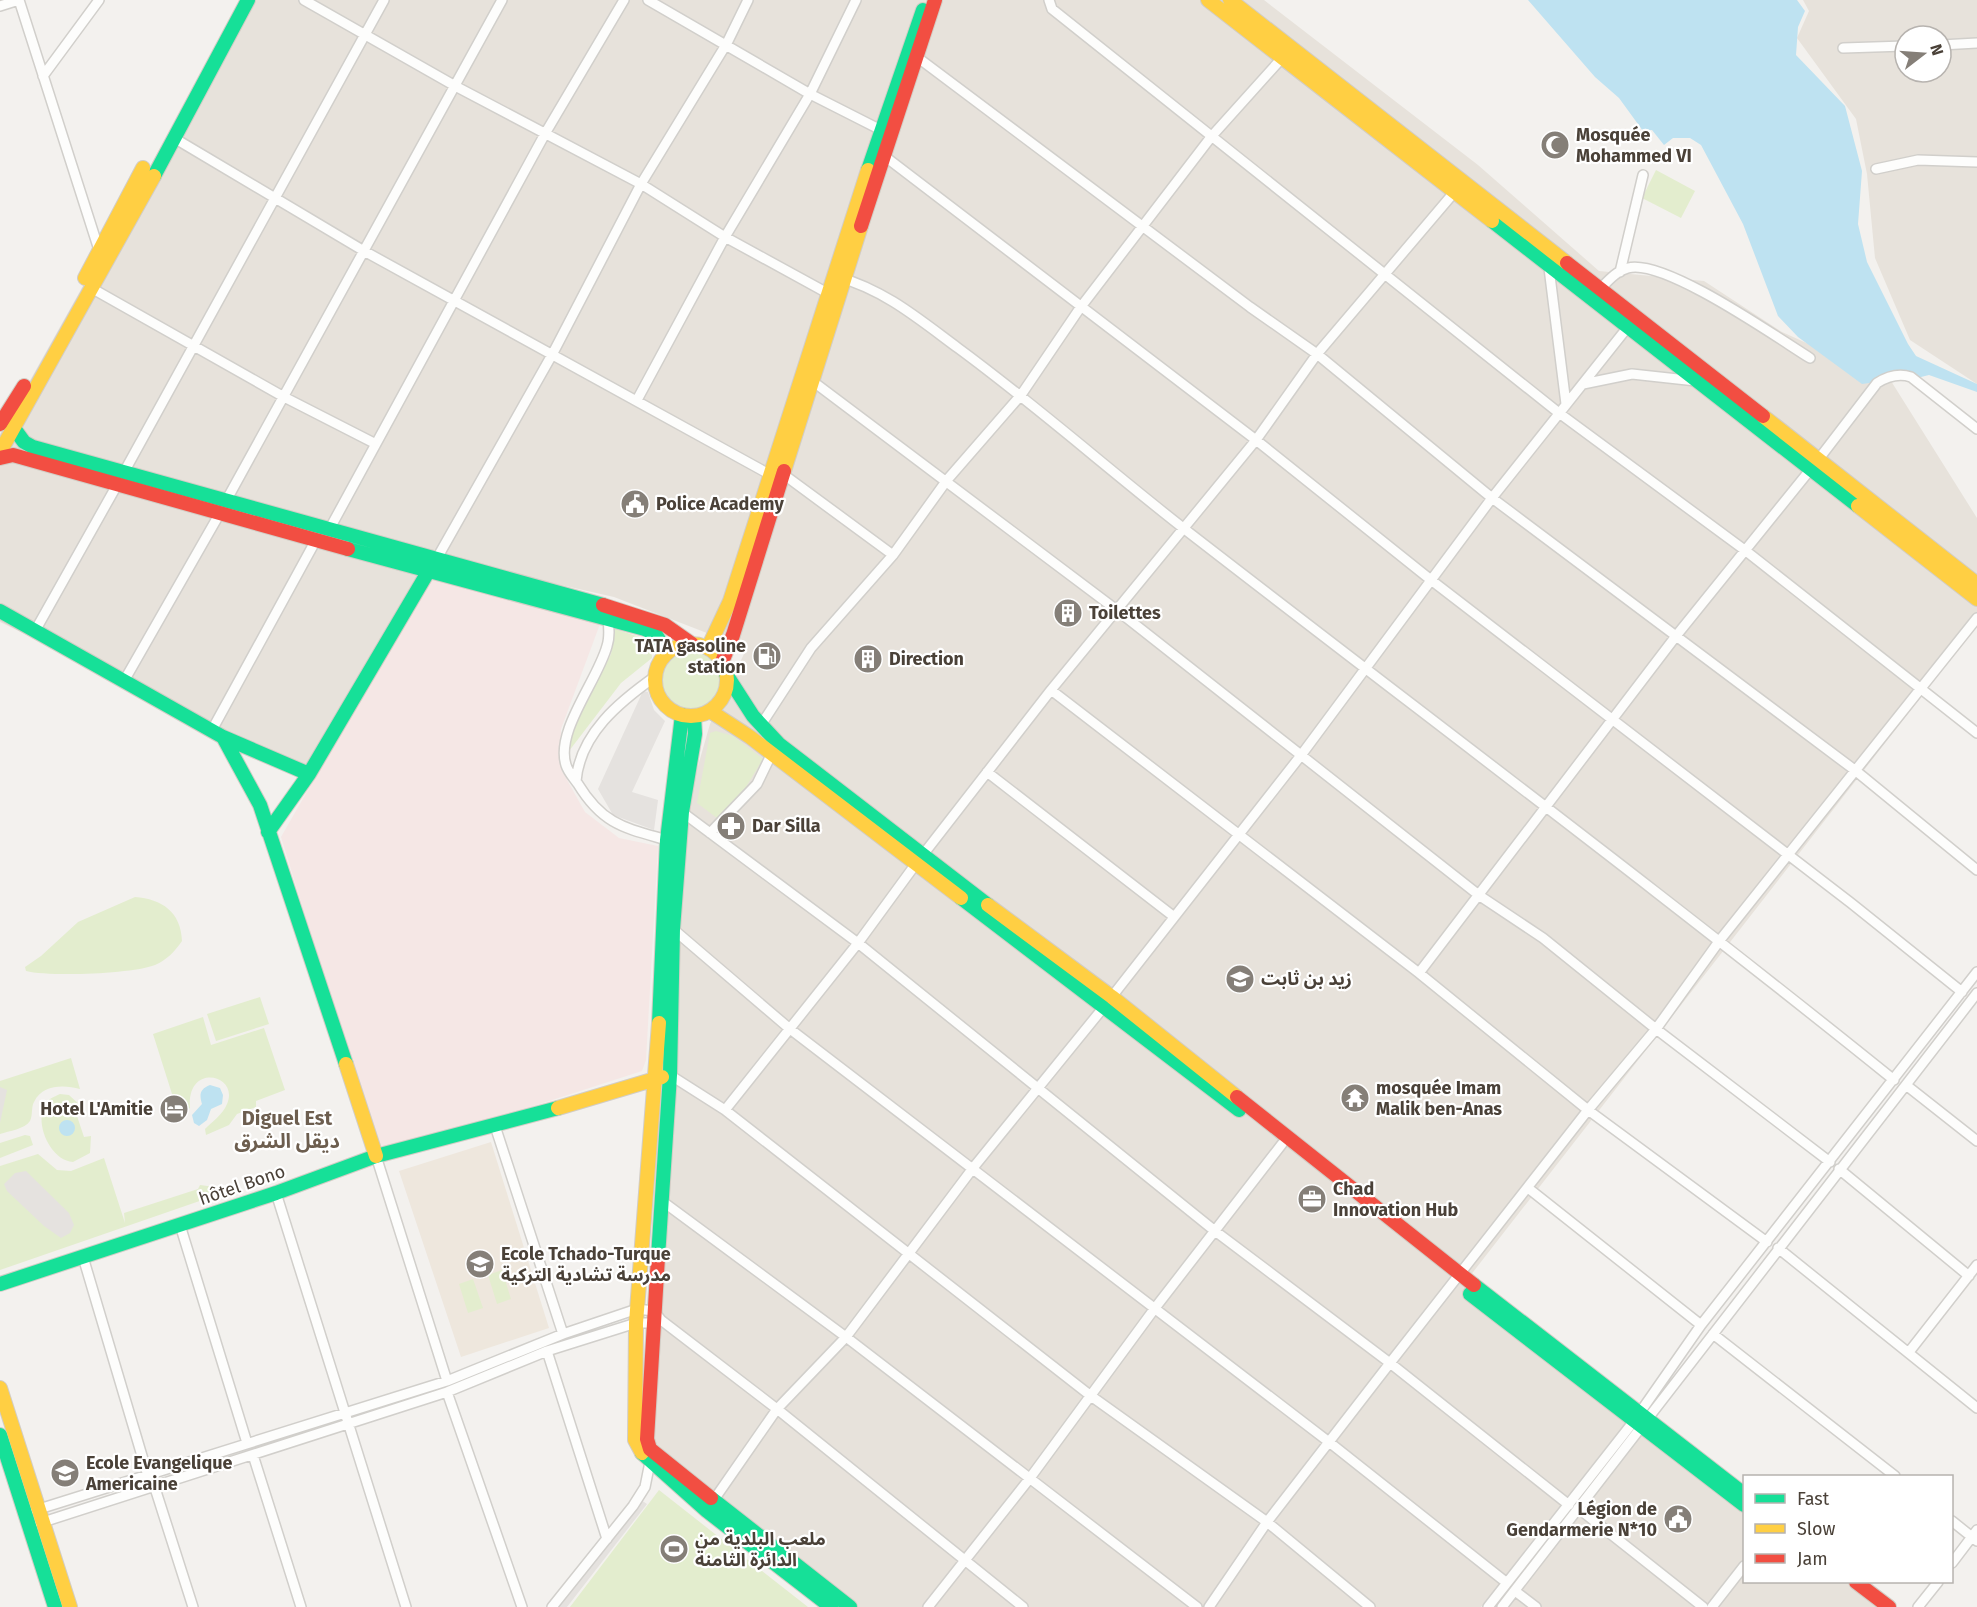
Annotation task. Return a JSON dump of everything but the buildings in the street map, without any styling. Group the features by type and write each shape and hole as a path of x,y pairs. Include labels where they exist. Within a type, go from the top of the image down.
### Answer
{"main road":[{"path":"0,452 4,420 57,333 99,249 234,0"},
{"path":"4,420 93,289 248,0"},
{"path":"838,278 881,130 926,0"},
{"path":"692,644 675,648 667,653 658,667 656,676 659,696 665,704 688,715 710,711 723,695 724,668 776,474 838,278 883,155 935,0"},
{"path":"1208,0 1282,58 1636,316 1977,599"},
{"path":"1230,0 1459,187 1550,268 1698,381 1790,446"},
{"path":"708,648 730,601 812,380 832,296"},
{"path":"4,420 24,442 33,447 120,479"},
{"path":"0,458 13,455 120,479 223,507 330,530 432,566 645,629 656,635 667,653"},
{"path":"1814,465 1977,584"},
{"path":"223,507 316,540 641,615 672,629 692,644 708,648 724,668 741,699 779,744 919,861"},
{"path":"268,832 309,774 432,566"},
{"path":"0,611 218,734 309,774"},
{"path":"710,711 750,737 771,755 919,861 1107,1003 1457,1278"},
{"path":"688,715 695,734 682,812 663,1077 637,1316 635,1440 642,1454 650,1462 850,1607"},
{"path":"688,715 667,840 662,1201 647,1439 650,1449 710,1506 831,1607"},
{"path":"218,734 248,780 268,832 376,1156"},
{"path":"1107,1003 1282,1144 1641,1419 1743,1493"},
{"name":"hôtel Bono","path":"0,1284 276,1193 376,1156 495,1126 663,1077"},
{"path":"0,1388 36,1515 29,1527 55,1607"},
{"path":"1641,1419 1743,1504"},
{"path":"0,1435 36,1515 70,1607"},
{"path":"1846,1583 1876,1607"},
{"path":"1859,1583 1889,1607"}],"street":[{"path":"0,6 19,0 99,249"},
{"path":"43,76 99,0"},
{"path":"304,0 457,87 641,184 725,237 832,296"},
{"path":"35,631 384,0"},
{"path":"124,681 457,87 502,0"},
{"path":"330,530 546,132 624,0"},
{"path":"648,0 810,94 881,130"},
{"path":"432,566 553,353 641,184 726,44 748,0"},
{"path":"637,400 725,237 810,94 856,0"},
{"path":"1049,0 1052,9 1559,413 1746,551 1977,733"},
{"path":"1953,44 1977,43"},
{"path":"1843,48 1893,46"},
{"path":"917,57 1250,307 1317,354 1492,498 1856,771 1977,870"},
{"path":"761,725 811,648 893,555 947,480 1021,395 1080,308 1145,227 1211,137 1282,58"},
{"path":"174,138 364,250 776,474 893,555"},
{"path":"883,155 1080,308 1256,440 1431,580 1614,719 1962,992"},
{"path":"1876,169 1918,160 1977,162"},
{"path":"1620,272 1644,175"},
{"path":"725,1110 858,943 1051,690 1256,440 1317,354 1459,187"},
{"path":"1599,291 1620,272 1637,267 1666,274 1726,305 1810,358"},
{"path":"1550,268 1566,404"},
{"path":"838,278 870,287 898,304 1021,395 1185,529 1720,940 1894,1080"},
{"path":"93,289 284,397 376,444"},
{"path":"710,1506 777,1409 846,1337 973,1168 1107,1003 1238,832 1302,754 1365,666 1492,498 1636,316"},
{"path":"1583,384 1632,374 1698,381"},
{"path":"1419,974 1676,636 1746,551 1877,383 1887,377 1904,374 1911,376 1977,429"},
{"path":"812,380 1118,611 1480,896 1543,938 1656,1029 1830,1162"},
{"path":"218,734 316,540"},
{"path":"1209,1607 1267,1522 1390,1363 1588,1110 1656,1029 1720,940 1790,856 1977,618"},
{"path":"608,619 608,644 602,663 574,719 566,742 566,766 592,806 613,823 641,834 667,840"},
{"path":"576,781 578,763 590,738 626,697 656,676"},
{"path":"1051,690 1238,832 1588,1110 1767,1242"},
{"path":"710,833 757,784 771,755"},
{"path":"987,772 1173,916"},
{"path":"682,812 858,943 1215,1231 1390,1363 1703,1607"},
{"path":"673,929 789,1029 1155,1308 1507,1583"},
{"path":"1641,1419 1701,1325 1977,972"},
{"path":"1488,1607 1713,1334 1839,1169 1975,998"},
{"path":"663,1077 725,1110 1091,1396 1267,1522 1370,1607"},
{"path":"1906,1085 1977,1141"},
{"path":"495,1126 563,1334"},
{"path":"928,1607 1030,1478 1155,1308 1282,1144"},
{"path":"376,1156 447,1381"},
{"path":"1839,1169 1969,1276"},
{"path":"1528,1188 1701,1325"},
{"path":"276,1193 406,1607"},
{"path":"662,1201 846,1337 1197,1607"},
{"path":"180,1225 247,1443"},
{"path":"1778,1248 1977,1408"},
{"path":"83,1257 148,1476"},
{"path":"1909,1352 1977,1265"},
{"path":"36,1515 154,1485 253,1455 447,1392 637,1316 656,1318"},
{"path":"36,1515 247,1443 447,1381 563,1334 637,1316 656,1318 777,1409 1023,1607"},
{"path":"1713,1334 1894,1475"},
{"path":"547,1351 607,1539"},
{"path":"447,1392 522,1607"},
{"path":"253,1455 301,1607"},
{"path":"552,1607 607,1539 645,1487 650,1462"},
{"path":"154,1485 193,1607"},
{"path":"1502,1607 1573,1506"},
{"path":"1953,1522 1975,1536 1953,1562"},
{"path":"1712,1607 1743,1567"},
{"path":"1918,1607 1936,1583"},
{"path":"1515,1591 1536,1607"}],"shaded area":[{"path":"243,0 1264,0 1478,165 1599,271 1704,281 1782,332 1891,381 1977,518 1977,625 1470,1276 1743,1489 1743,1583 1865,1583 1897,1607 1482,1607 1494,1592 1481,1607 852,1607 644,1447 660,1112 686,808 710,724 744,654 743,647 614,597 438,557 412,592 308,771 0,622 0,434"},
{"path":"1803,0 1977,0 1977,384 1910,340 1875,258 1867,174 1856,119 1797,38 1809,11"},
{"path":"430,577 600,624 561,729 562,771 585,812 619,838 658,846 646,1060 642,1071 379,1156 281,837"},
{"path":"643,691 648,692 654,710 665,721 632,792 658,800 654,830 613,815 598,789"},
{"path":"0,1087 7,1090 0,1123"},
{"name":"Ecole Tchado-Turque مدرسة تشادية التركية","path":"491,1142 549,1328 461,1357 399,1171"},
{"path":"26,1171 69,1213 74,1225 70,1233 61,1238 44,1226 7,1191 4,1184 15,1173"},
{"path":"641,1500 647,1504 567,1607 558,1607"}],"green space":[{"path":"1656,170 1695,191 1681,218 1642,198"},
{"path":"615,629 646,639 651,644 652,658 621,683 569,751 570,736 611,654"},
{"path":"691,652 702,654 715,665 720,681 718,692 707,705 691,710 680,708 667,697 662,681 664,670 675,657"},
{"path":"716,731 733,736 763,759 746,787 717,818 697,803 710,733"},
{"path":"135,897 161,904 174,915 178,922 182,941 163,961 129,971 53,974 26,971 25,967 41,956 78,922"},
{"path":"260,997 269,1024 216,1041 207,1014"},
{"path":"203,1017 211,1045 264,1028 285,1090 256,1101 256,1107 237,1114 229,1125 206,1135 205,1129 227,1104 229,1094 226,1086 220,1080 203,1079 196,1084 191,1093 190,1108 179,1116 153,1034"},
{"path":"71,1058 80,1089 54,1087 48,1089 34,1102 28,1124 0,1134 0,1081"},
{"path":"60,1094 69,1095 82,1107 75,1110 84,1137 91,1136 90,1153 73,1162 65,1160 52,1149 43,1132 44,1105 51,1098"},
{"path":"25,1135 30,1136 33,1145 0,1158 0,1143"},
{"path":"38,1154 57,1170 71,1171 104,1158 125,1223 124,1213 198,1189 200,1185 215,1187 217,1195 0,1270 0,1166"},
{"path":"502,1270 511,1299 497,1304 488,1275"},
{"path":"473,1279 483,1308 468,1313 459,1284"},
{"name":"ملعب البلدية من الدائرة الثامنة","path":"659,1490 808,1607 570,1607"}],"water":[{"path":"1528,0 1797,0 1805,11 1798,27 1796,55 1845,106 1862,171 1858,224 1867,262 1916,356 1977,384 1977,392 1929,375 1905,381 1891,380 1862,384 1798,337 1778,316 1743,224 1701,145 1690,138 1673,138 1664,145 1652,130 1643,131 1619,98 1595,77"},
{"path":"210,1085 220,1088 223,1095 222,1104 211,1109 207,1120 199,1126 194,1123 192,1115 202,1104 202,1090"},
{"path":"64,1120 70,1120 75,1128 73,1134 64,1136 59,1131 59,1125"}],"traffic: fast":[{"path":"154,176 248,0"},
{"path":"868,170 923,10"},
{"path":"1492,221 1858,506"},
{"path":"13,427 24,442 33,447 603,605"},
{"path":"348,549 645,629 656,635 667,653"},
{"path":"268,832 309,774 428,572"},
{"path":"0,611 223,737 260,805 346,1064"},
{"path":"726,674 753,716 779,744 988,905"},
{"path":"659,1023 667,840 682,715"},
{"path":"658,1257 670,1075 673,929 682,812 695,734 694,716"},
{"path":"223,737 309,774"},
{"path":"961,898 1239,1110"},
{"path":"0,1284 276,1193 376,1156 558,1108"},
{"path":"1474,1285 1743,1493"},
{"path":"1470,1294 1743,1504"},
{"path":"0,1435 55,1607"},
{"path":"642,1453 707,1511 831,1607"},
{"path":"711,1498 850,1607"}],"traffic: slow":[{"path":"1208,0 1492,221"},
{"path":"1230,0 1567,263"},
{"path":"85,278 143,168"},
{"path":"708,648 730,601 868,170"},
{"path":"0,452 154,176"},
{"path":"784,471 861,226"},
{"path":"1763,416 1977,584"},
{"path":"1858,506 1977,599"},
{"path":"691,644 711,650 721,660 727,680 721,700 711,710 691,716 671,710 661,700 655,680 661,660 671,650 691,644"},
{"path":"710,711 750,737 961,898"},
{"path":"988,905 1112,997 1237,1097"},
{"path":"642,1453 635,1440 636,1323 659,1023"},
{"path":"346,1064 376,1156"},
{"path":"558,1108 662,1077"},
{"path":"0,1388 70,1607"}],"traffic: jam":[{"path":"861,226 935,0"},
{"path":"1567,263 1763,416"},
{"path":"0,424 24,386"},
{"path":"0,458 13,455 348,549"},
{"path":"722,662 733,635 784,471"},
{"path":"603,605 665,625 692,644"},
{"path":"1237,1097 1474,1285"},
{"path":"658,1257 647,1439 650,1449 711,1498"},
{"path":"1857,1583 1889,1607"}],"place":[{"name":"Mosquée Mohammed VI","path":"1555,145"},
{"name":"Police Academy","path":"635,504"},
{"name":"Toilettes","path":"1068,613"},
{"name":"TATA gasoline station","path":"767,656"},
{"name":"Direction","path":"868,659"},
{"name":"Dar Silla","path":"731,826"},
{"name":"زيد بن ثابت","path":"1240,979"},
{"name":"mosquée Imam Malik ben-Anas","path":"1355,1098"},
{"name":"Hotel L'Amitie","path":"174,1109"},
{"name":"Chad Innovation Hub","path":"1312,1199"},
{"name":"Ecole Tchado-Turque مدرسة تشادية التركية","path":"480,1264"},
{"name":"Ecole Evangelique Americaine","path":"65,1473"},
{"name":"Légion de Gendarmerie N*10","path":"1678,1519"},
{"name":"ملعب البلدية من الدائرة الثامنة","path":"674,1549"}],"district":[{"name":"Diguel Est ديقل الشرق","path":"287,1130"}]}
